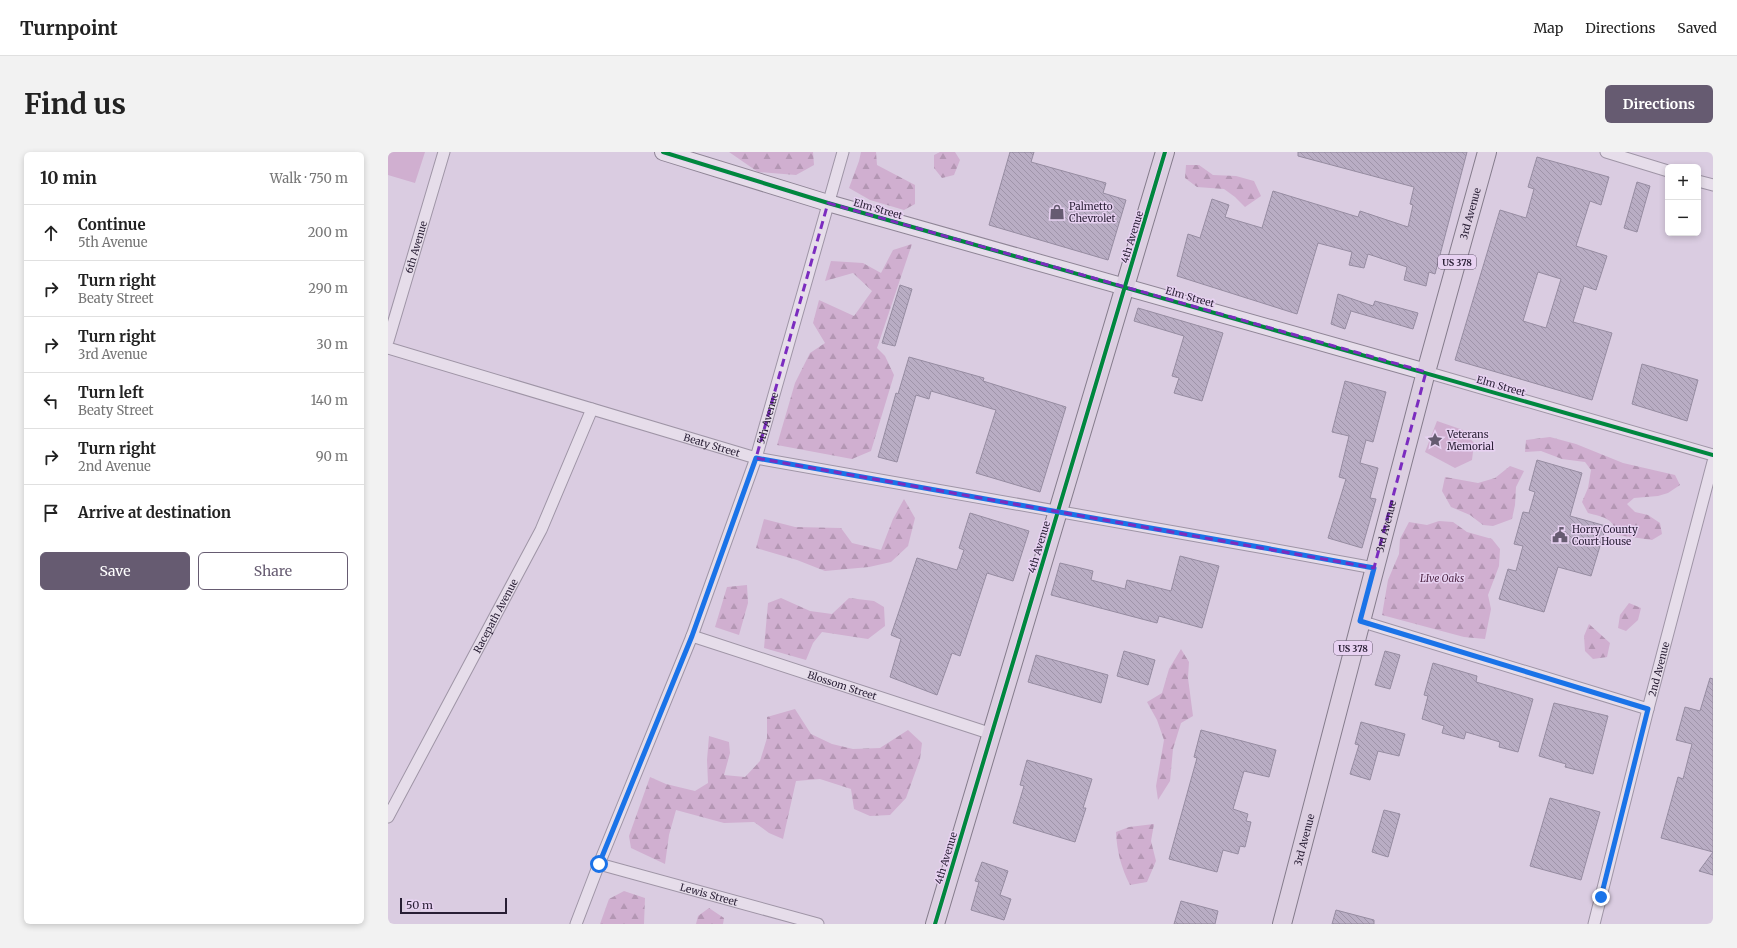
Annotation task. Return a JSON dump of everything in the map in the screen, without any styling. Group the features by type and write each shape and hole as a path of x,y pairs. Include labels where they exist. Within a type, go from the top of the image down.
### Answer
{"main road":[{"name":"4th Avenue","path":"935,924 1165,152"},
{"name":"3rd Avenue","path":"1282,924 1426,372 1487,152"}],"street":[{"name":"6th Avenue","path":"388,341 444,152"},
{"name":"Elm Street","path":"663,152 828,203 1426,372 1713,455"},
{"name":"5th Avenue","path":"576,924 692,636 756,458 843,152"},
{"path":"1606,152 1665,170"},
{"path":"1701,182 1713,185"},
{"name":"Beaty Street","path":"388,348 756,458 1374,568"},
{"name":"Racepath Avenue","path":"388,817 541,530 592,409"},
{"name":"2nd Avenue","path":"1594,924 1648,709 1713,462"},
{"path":"1360,621 1648,709"},
{"name":"Blossom Street","path":"692,636 992,734"},
{"name":"Lewis Street","path":"599,864 792,921 818,924"}],"highlighted area":[{"path":"828,203 1426,372 1374,568 756,458"}],"green space":[{"path":"388,152 425,152 415,183 388,175"},
{"path":"729,152 813,152 814,165 796,175 758,172"},
{"path":"861,152 876,152 877,165 915,185 915,204 904,210 870,200 849,188"},
{"path":"940,152 955,152 960,160 954,175 942,178 934,168 934,155"},
{"path":"1186,165 1199,165 1213,175 1236,176 1254,181 1261,196 1245,207 1224,189 1197,187 1185,178"},
{"path":"912,244 877,348 885,356 894,375 871,451 852,459 777,445 795,383 810,353 825,343 813,323 819,300 854,316 872,291 853,273 825,281 831,261 863,263 881,273 893,250"},
{"path":"1437,421 1463,430 1474,443 1472,460 1455,468 1425,452"},
{"path":"1550,437 1576,444 1623,463 1675,475 1680,485 1668,493 1658,496 1634,498 1627,504 1635,512 1648,515 1660,523 1662,534 1652,540 1617,535 1616,529 1607,519 1588,513 1582,502 1588,488 1591,470 1585,462 1562,459 1541,451 1525,452 1526,440"},
{"path":"1510,466 1524,471 1516,487 1515,505 1512,519 1493,526 1483,525 1470,515 1451,507 1442,491 1445,477 1478,483 1495,478"},
{"path":"904,499 915,518 908,546 891,562 869,567 825,571 797,560 756,548 764,519 795,527 841,528 852,543 881,550 893,519"},
{"name":"LIve Oaks","path":"1439,521 1453,522 1467,532 1492,539 1500,549 1499,566 1488,595 1491,609 1485,639 1464,637 1382,615 1388,580 1399,554 1400,539 1409,522 1427,525"},
{"path":"747,585 748,603 739,635 715,627 727,587"},
{"path":"781,598 810,611 832,614 849,598 874,601 884,607 885,626 868,639 822,632 813,643 806,660 764,648 768,603"},
{"path":"1629,603 1641,608 1638,620 1626,631 1618,628 1620,615"},
{"path":"1589,624 1610,643 1607,657 1593,659 1585,651 1584,636"},
{"path":"1181,649 1189,662 1188,678 1193,716 1181,723 1173,749 1170,781 1158,800 1156,786 1164,740 1157,720 1147,702 1162,693 1169,669"},
{"path":"795,709 811,734 832,744 853,749 880,748 908,730 922,743 920,759 906,798 890,815 870,816 854,809 851,789 820,779 796,781 783,839 769,833 754,822 724,823 676,810 669,835 665,864 631,848 629,836 650,777 666,784 695,791 708,783 707,760 709,736 729,742 730,753 724,775 745,777 760,761 767,738 767,717"},
{"path":"1154,824 1151,841 1156,861 1147,882 1130,885 1120,859 1116,832 1129,827"},
{"path":"624,891 645,898 644,924 600,924 609,899"},
{"path":"709,908 724,918 723,924 696,924 698,916"}],"building":[{"name":"Palmetto Chevrolet","path":"1010,152 1034,152 1031,162 1106,183 1103,193 1126,200 1108,260 989,225"},
{"path":"1298,152 1467,152 1435,274 1429,272 1426,286 1404,280 1407,267 1368,254 1364,268 1349,265 1352,252 1318,243 1297,314 1177,276 1188,234 1200,238 1212,199 1229,205 1225,217 1262,228 1273,191 1358,217 1360,211 1408,227 1413,205 1410,204 1414,187 1298,156"},
{"path":"1537,157 1609,177 1601,205 1590,201 1576,246 1607,256 1596,290 1584,286 1573,322 1612,333 1592,400 1455,360 1500,210 1526,218 1534,189 1528,187","holes":["1538,272 1561,279 1546,328 1523,321"]},
{"path":"1637,182 1650,186 1637,232 1624,228"},
{"path":"900,285 912,289 895,346 882,343"},
{"path":"1338,294 1373,306 1375,301 1418,313 1413,329 1351,311 1345,329 1331,324"},
{"path":"1138,308 1223,333 1202,401 1174,393 1179,378 1172,376 1184,336 1134,321"},
{"path":"909,357 984,378 983,381 1066,407 1040,492 976,473 996,410 931,391 929,399 916,395 897,462 878,457 896,393 898,394"},
{"path":"1642,364 1698,380 1687,421 1632,404"},
{"path":"1345,381 1386,392 1373,442 1366,440 1360,463 1378,468 1370,498 1376,499 1362,548 1328,538 1346,479 1339,477 1349,436 1332,432"},
{"name":"Horry County Court House","path":"1537,460 1582,473 1570,516 1606,526 1591,576 1558,567 1544,612 1499,599 1508,569 1516,571 1523,546 1514,544 1523,512 1529,513 1535,492 1529,490"},
{"path":"970,513 1029,531 1013,581 987,573 960,656 952,653 937,695 890,677 901,639 891,635 917,558 957,570 964,550 959,548"},
{"path":"1180,556 1219,566 1202,628 1159,616 1157,623 1051,595 1060,563 1093,571 1091,580 1125,589 1127,580 1171,591"},
{"path":"1124,651 1155,660 1148,685 1117,676"},
{"path":"1385,651 1400,655 1390,689 1375,685"},
{"path":"1036,655 1108,675 1101,703 1028,682"},
{"path":"1433,663 1477,676 1476,682 1533,699 1518,752 1499,747 1500,742 1466,732 1464,739 1442,733 1444,726 1422,719 1428,696 1424,695"},
{"path":"1710,678 1713,679 1713,852 1661,838 1678,777 1683,779 1692,744 1676,740 1685,707 1700,711"},
{"path":"1554,703 1608,716 1593,774 1565,767 1566,764 1539,756"},
{"path":"1361,722 1405,734 1399,756 1378,751 1370,780 1350,774 1359,745 1355,744"},
{"path":"1201,730 1276,750 1269,777 1244,771 1233,809 1248,814 1246,821 1251,822 1245,847 1240,846 1238,854 1223,850 1217,872 1169,859 1197,758 1194,757"},
{"path":"1027,760 1092,779 1083,808 1086,808 1075,842 1013,823 1024,786 1020,785"},
{"path":"1550,798 1600,812 1581,880 1530,866"},
{"path":"1384,810 1400,814 1388,857 1372,852"},
{"path":"1713,852 1713,875 1699,871"},
{"path":"982,862 1008,871 1000,895 1011,899 1004,920 971,910 979,882 975,881"},
{"path":"1181,901 1218,911 1215,924 1174,924"},
{"path":"1336,910 1374,920 1374,924 1332,924"}],"cycle path":[{"path":"663,152 828,203 1713,455"},
{"path":"935,924 1165,152"}],"place":[{"name":"Palmetto Chevrolet","path":"1057,212"},
{"name":"Veterans Memorial","path":"1435,440"},
{"name":"Horry County Court House","path":"1560,535"}],"route":[{"path":"599,864 692,636 756,458 1374,568 1360,621 1648,709 1601,897"}]}
